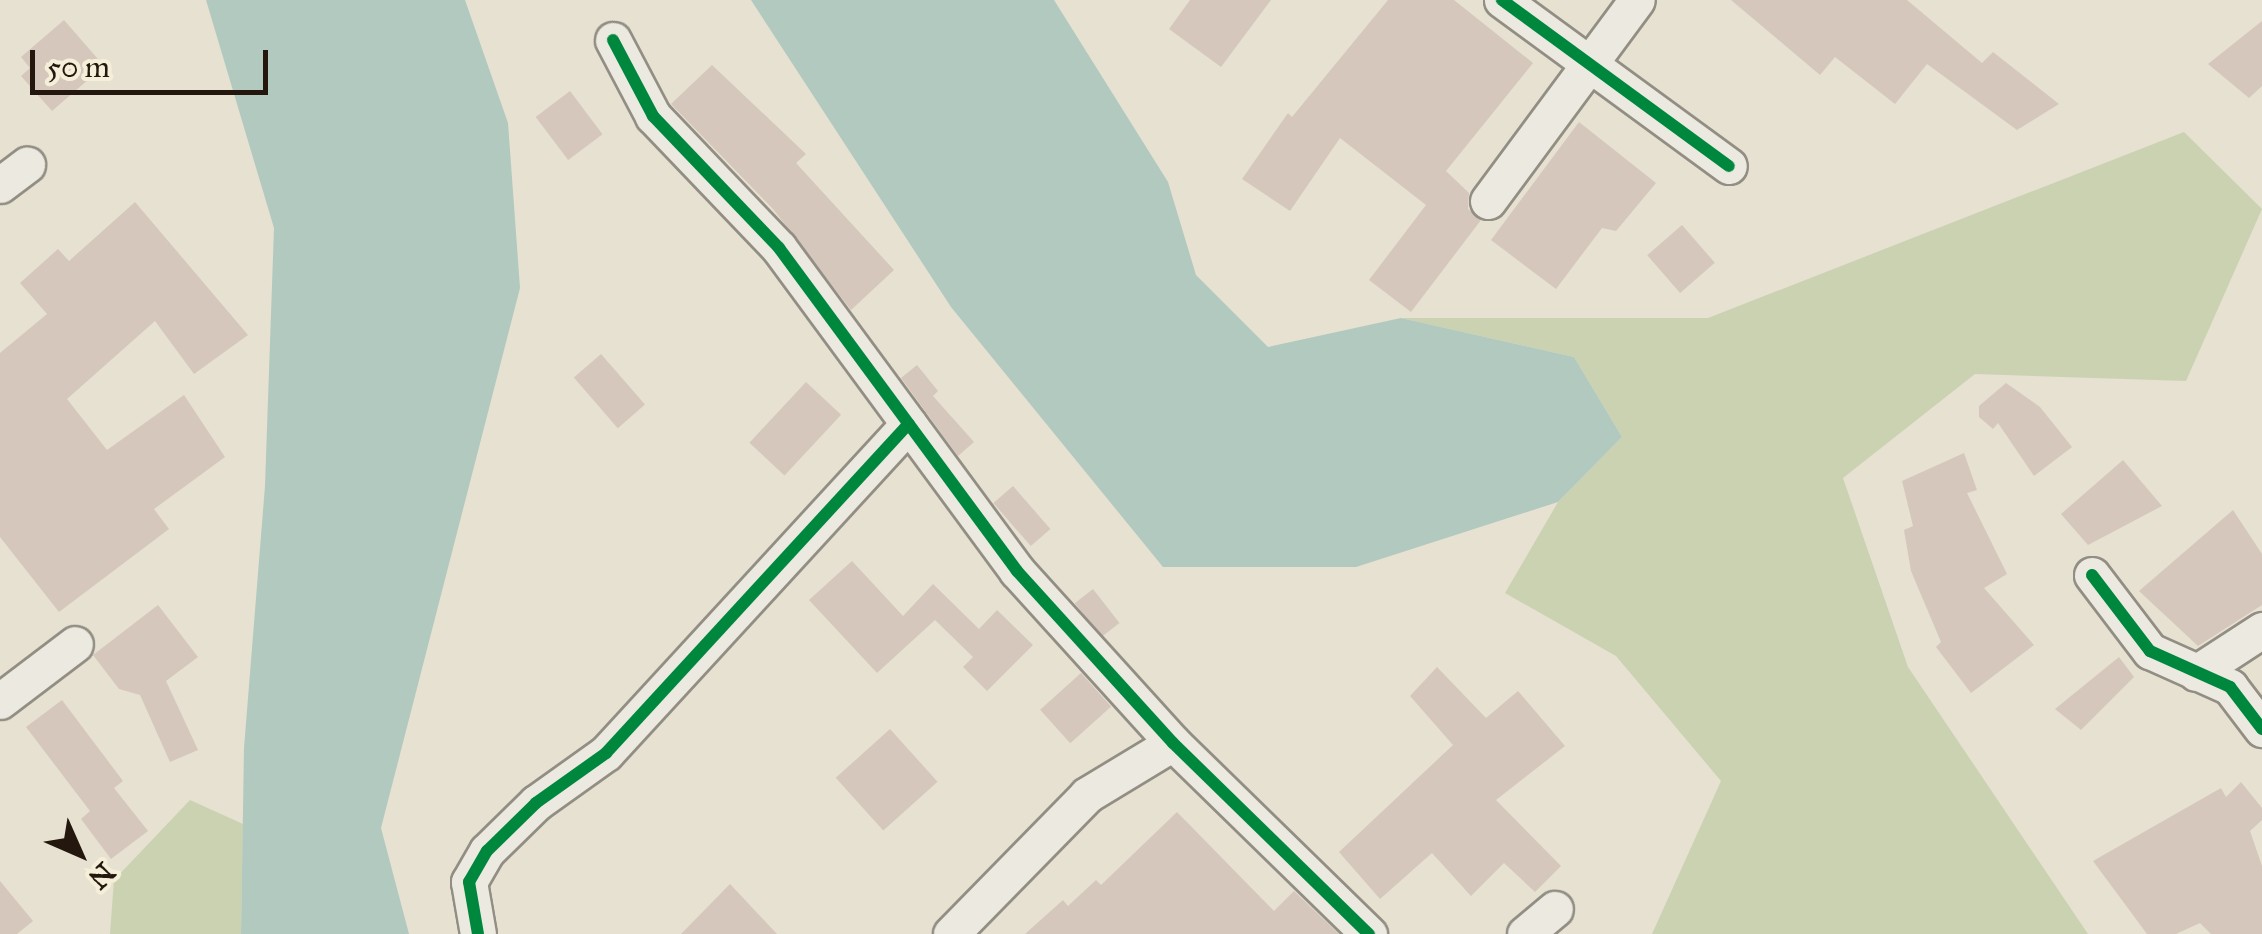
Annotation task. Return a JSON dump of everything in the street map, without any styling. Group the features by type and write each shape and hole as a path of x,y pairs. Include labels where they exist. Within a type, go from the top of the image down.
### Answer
{"street":[{"path":"1502,0 1729,166"},
{"path":"1488,201 1637,0"},
{"path":"613,40 652,116 780,248 1017,570 1173,743 1369,934"},
{"path":"478,934 469,882 487,851 536,803 619,740 909,424"},
{"path":"2092,576 2150,651 2230,687 2262,729"},
{"path":"2196,673 2262,630"},
{"path":"0,701 75,644"},
{"path":"950,934 1088,796 1173,743"},
{"path":"1525,934 1555,910"}],"shaded area":[{"path":"206,0 465,0 508,123 520,288 381,828 409,934 241,934 244,748 265,486 274,228"},
{"path":"751,0 1054,0 1168,182 1196,275 1268,347 1401,318 1574,357 1622,437 1558,502 1356,567 1163,567 951,307"},
{"path":"2184,132 2262,209 2186,381 1975,374 1843,478 1908,667 2088,934 1652,934 1721,781 1616,656 1505,593 1558,502 1622,437 1574,357 1401,318 1708,318"},
{"path":"190,800 243,824 241,934 110,934 114,880"}],"building":[{"path":"1190,0 1271,0 1221,67 1169,29"},
{"path":"1388,0 1454,0 1533,63 1446,171 1469,193 1468,209 1481,220 1411,312 1369,280 1426,205 1340,138 1290,211 1242,179 1288,113 1292,117"},
{"path":"1731,0 1907,0 1982,63 1993,52 2059,104 2017,130 1927,64 1895,104 1835,57 1820,75"},
{"path":"64,20 104,66 52,111 21,76 30,68 21,57"},
{"path":"2262,21 2262,86 2249,98 2208,64"},
{"path":"712,65 806,154 796,163 894,270 851,310 773,209 671,104"},
{"path":"570,91 602,134 568,160 536,117"},
{"path":"1579,122 1656,183 1616,231 1602,228 1556,289 1491,240"},
{"path":"135,202 248,335 194,374 155,321 67,399 107,450 184,395 225,457 154,509 169,529 59,612 0,537 0,353 47,314 20,283 58,249 69,261"},
{"path":"1682,225 1715,263 1680,293 1647,255"},
{"path":"601,354 645,405 618,428 574,378"},
{"path":"917,365 938,391 933,396 974,442 958,456 901,378"},
{"path":"806,382 841,415 784,475 749,443"},
{"path":"2006,383 2040,407 2072,447 2034,476 1998,423 1993,429 1979,417 1979,406"},
{"path":"1964,453 1977,490 1967,493 2007,574 1984,588 2034,645 1971,693 1936,647 1941,642 1911,571 1904,530 1913,526 1902,481"},
{"path":"2123,460 2162,506 2088,545 2061,514"},
{"path":"1013,486 1050,529 1031,546 993,503"},
{"path":"2233,510 2262,554 2262,605 2198,646 2139,591"},
{"path":"852,561 903,616 933,584 979,629 997,610 1033,645 987,691 963,667 973,657 935,620 877,673 809,600"},
{"path":"1093,589 1119,623 1101,637 1075,603"},
{"path":"158,605 198,657 166,681 198,750 170,762 140,695 119,689 93,655"},
{"path":"2119,657 2134,677 2081,730 2055,709"},
{"path":"1437,667 1486,718 1518,691 1565,746 1496,800 1561,866 1535,892 1504,863 1471,896 1432,853 1380,899 1339,852 1453,745 1410,696"},
{"path":"1081,673 1111,706 1070,743 1040,710"},
{"path":"62,700 123,781 114,788 148,831 111,859 81,819 90,811 26,727"},
{"path":"890,729 938,782 883,831 836,778"},
{"path":"2241,782 2262,808 2262,820 2250,831 2262,866 2262,934 2211,934 2200,923 2176,934 2147,934 2093,861 2221,788 2226,797"},
{"path":"1177,812 1274,911 1294,891 1339,934 1025,934 1063,900 1068,906 1096,880 1101,885"},
{"path":"0,881 33,921 17,934 0,934"},
{"path":"730,884 777,934 681,934"}],"cycle path":[{"path":"1502,0 1729,166"},
{"path":"613,40 653,116 779,248 1017,571 1173,743 1369,934"},
{"path":"478,934 469,882 487,851 536,803 606,753 909,424"},
{"path":"2092,575 2150,651 2230,687 2262,729"}]}
